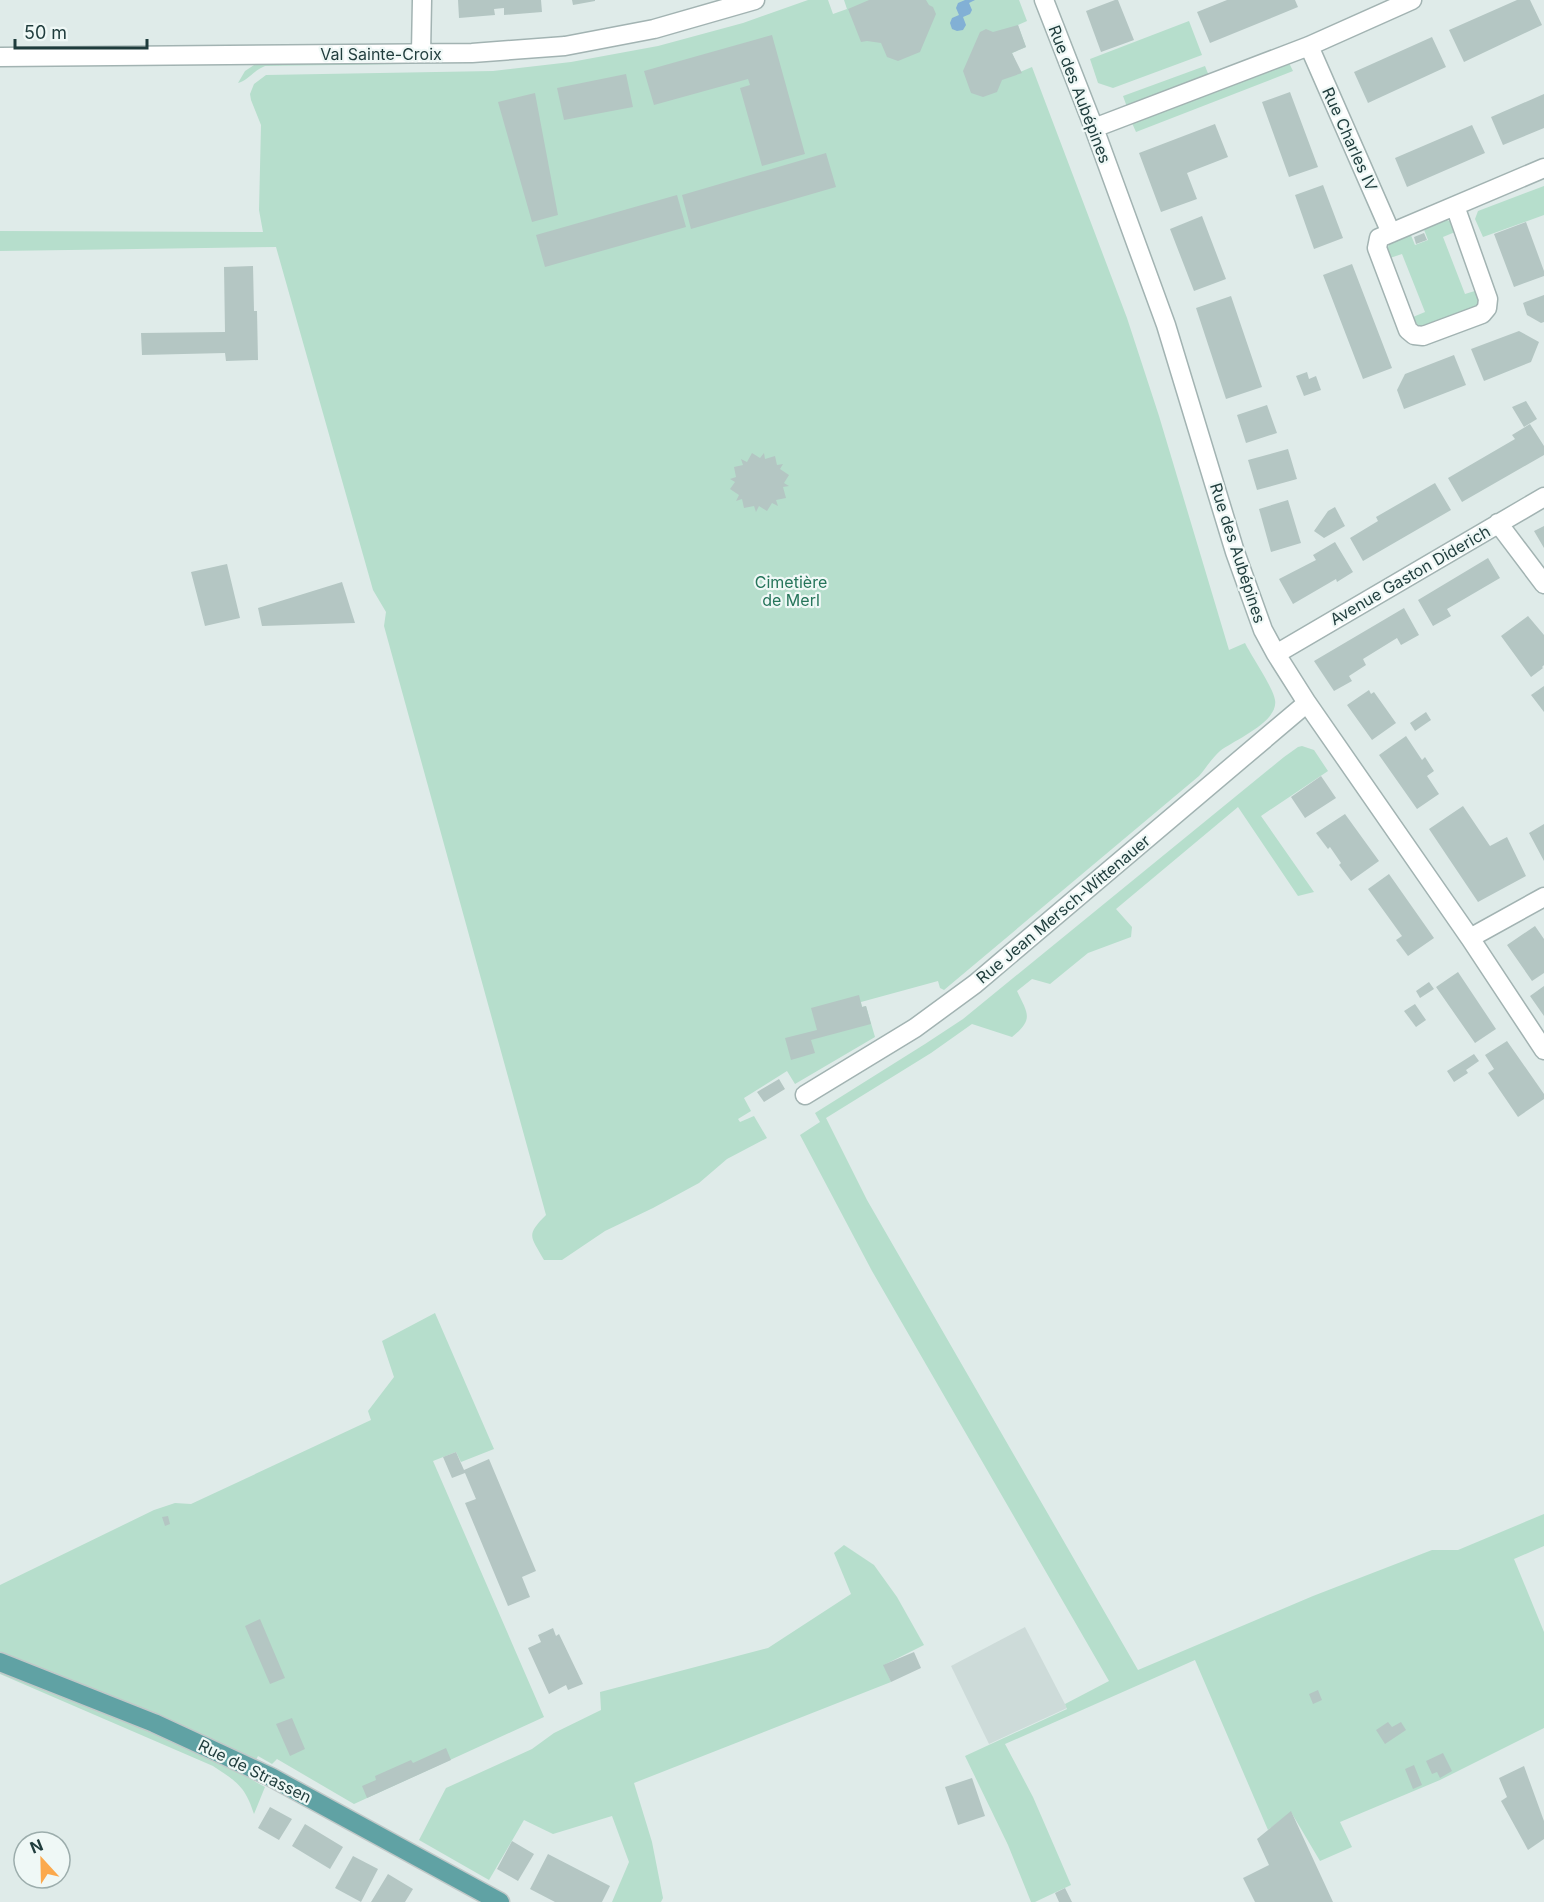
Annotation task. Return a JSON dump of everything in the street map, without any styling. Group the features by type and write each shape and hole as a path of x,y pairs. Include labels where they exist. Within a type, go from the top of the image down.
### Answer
{"main road":[{"name":"Rue de Strassen","path":"0,1662 154,1723 271,1777 500,1902"}],"street":[{"path":"421,53 422,0"},
{"name":"Val Sainte-Croix","path":"0,57 472,53 565,46 654,29 755,0"},
{"name":"Rue des Aubépines","path":"1044,0 1094,128 1166,325 1239,561 1263,630 1307,703 1470,938 1544,1050"},
{"path":"1094,128 1309,46 1412,0"},
{"name":"Rue Charles IV","path":"1309,46 1391,233"},
{"path":"1455,206 1488,299 1487,308 1482,314 1423,336 1414,335 1408,330 1377,248 1379,238 1544,168"},
{"name":"Avenue Gaston Diderich","path":"1276,654 1544,496"},
{"path":"1498,524 1544,585"},
{"name":"Rue Jean Mersch-Wittenauer","path":"805,1095 915,1028 975,984 1307,703"},
{"path":"1470,938 1544,897"}],"shaded area":[{"path":"1025,1627 1067,1708 989,1744 951,1666"}],"green space":[{"name":"Cimetière de Merl","path":"808,0 828,0 833,14 847,9 844,0 1019,0 1027,21 1018,25 1026,47 1012,53 1020,72 1032,67 1127,318 1159,416 1229,650 1245,643 1270,688 1275,700 1274,708 1263,723 1220,751 1199,776 944,990 940,988 938,981 861,1002 862,1007 866,1006 875,1037 795,1084 787,1071 744,1098 751,1111 738,1119 740,1122 754,1116 767,1138 727,1159 699,1183 605,1231 562,1260 544,1260 532,1236 535,1228 546,1215 384,626 386,612 373,590 276,247 0,251 0,231 263,232 259,210 261,125 250,94 254,84 266,75 493,71 571,62 658,46 743,23"},
{"path":"1189,21 1202,55 1113,88 1098,83 1090,59"},
{"path":"410,61 407,64 265,66 238,83 245,71 257,63"},
{"path":"1289,63 1293,71 1136,132 1132,123"},
{"path":"1205,66 1209,76 1127,107 1123,96"},
{"path":"1544,186 1544,215 1483,237 1475,219 1478,211"},
{"path":"1443,219 1450,221 1455,232 1443,237 1465,294 1478,290 1481,300 1476,308 1424,327 1418,326 1413,317 1425,312 1402,254 1390,258 1387,249 1391,241 1410,233 1415,245 1428,240 1423,227"},
{"path":"1302,746 1314,750 1328,771 1261,816 1314,892 1298,896 1238,807 1116,909 1132,927 1131,937 1088,953 1050,984 1032,979 1017,991 1027,1016 1024,1025 1012,1037 972,1024 931,1053 826,1118 867,1200 1138,1670 1313,1596 1432,1550 1458,1550 1544,1514 1544,1546 1514,1559 1544,1632 1544,1728 1440,1780 1340,1822 1352,1847 1320,1861 1291,1812 1268,1830 1195,1660 1005,1744 1033,1797 1071,1885 1031,1902 1008,1845 965,1756 1067,1709 1065,1704 1109,1681 872,1271 800,1135 820,1122 815,1113 963,1019 1284,757"},
{"path":"435,1313 494,1449 461,1462 456,1452 433,1461 544,1717 354,1804 277,1759 272,1764 258,1756 247,1777 265,1787 254,1814 247,1797 239,1786 213,1766 0,1674 0,1585 154,1510 175,1503 191,1504 371,1420 368,1411 394,1377 382,1341"},
{"path":"844,1545 874,1565 897,1597 924,1645 884,1665 891,1682 634,1783 652,1842 663,1898 661,1902 612,1902 629,1862 612,1816 553,1834 524,1820 489,1880 419,1840 446,1788 532,1749 554,1733 601,1710 600,1692 768,1648 851,1594 834,1553"}],"water":[{"path":"975,0 969,3 972,10 970,14 963,17 966,25 963,30 957,31 952,29 950,23 952,18 959,15 956,8 958,3"}],"building":[{"path":"458,0 541,0 542,12 504,15 504,8 494,9 495,15 459,18"},
{"path":"572,0 595,0 595,1 573,5"},
{"path":"869,0 926,0 933,7 936,14 920,52 898,61 887,57 881,43 861,42 848,9"},
{"path":"1118,0 1134,40 1101,52 1086,11"},
{"path":"1227,0 1295,0 1298,7 1210,43 1197,12"},
{"path":"1517,0 1530,0 1542,25 1464,62 1449,30"},
{"path":"1018,25 1026,47 1012,53 1022,73 1002,80 997,92 983,97 971,93 963,71 980,32 986,29 993,32"},
{"path":"772,35 805,154 762,166 740,88 750,85 748,79 654,105 644,71"},
{"path":"1432,37 1446,67 1368,103 1354,72"},
{"path":"626,74 633,107 564,120 557,88"},
{"path":"1290,92 1318,167 1289,177 1262,102"},
{"path":"535,93 558,215 532,222 498,102"},
{"path":"1544,94 1544,128 1503,145 1491,117"},
{"path":"1215,124 1228,157 1187,173 1197,199 1161,212 1139,153"},
{"path":"1472,125 1485,153 1407,187 1395,158"},
{"path":"826,153 836,187 691,229 682,195"},
{"path":"1323,185 1343,238 1314,249 1295,195"},
{"path":"677,195 686,227 545,267 536,235"},
{"path":"1202,216 1226,279 1194,291 1170,229"},
{"path":"1526,222 1544,276 1514,287 1494,234"},
{"path":"1424,233 1427,240 1416,244 1414,237"},
{"path":"1352,264 1392,368 1363,379 1323,275"},
{"path":"253,266 258,360 226,361 225,353 142,355 141,333 225,332 224,267"},
{"path":"1544,295 1544,322 1541,323 1527,315 1523,303"},
{"path":"1231,296 1262,387 1226,399 1196,308"},
{"path":"1519,331 1539,342 1531,362 1484,381 1471,349"},
{"path":"1454,355 1466,385 1404,409 1397,390 1405,374"},
{"path":"1307,372 1309,379 1316,376 1321,390 1304,396 1296,376"},
{"path":"1526,401 1537,419 1524,427 1512,407"},
{"path":"1267,405 1277,433 1246,443 1237,415"},
{"path":"1530,424 1544,446 1544,455 1462,502 1448,478 1515,439 1512,435"},
{"path":"1288,449 1297,479 1257,490 1248,460"},
{"path":"752,453 760,458 764,453 765,459 775,456 777,465 783,464 780,469 789,475 784,483 789,486 783,487 786,498 776,500 778,506 772,503 767,511 759,506 756,512 754,506 744,508 742,499 736,501 739,495 730,489 735,482 730,479 736,477 734,467 743,465 741,459 747,462"},
{"path":"1435,483 1451,510 1363,561 1350,538 1378,521 1376,517"},
{"path":"1288,500 1301,543 1271,552 1259,509"},
{"path":"1335,507 1345,526 1324,538 1314,531 1328,511"},
{"path":"1544,526 1544,548 1534,531"},
{"path":"1335,542 1353,572 1337,582 1336,579 1293,604 1279,579 1316,560 1313,555"},
{"path":"1488,558 1500,578 1447,609 1451,616 1433,626 1418,600"},
{"path":"227,564 240,618 205,626 191,572"},
{"path":"342,582 355,623 262,626 258,608"},
{"path":"1404,608 1419,635 1401,645 1397,638 1363,659 1366,665 1349,676 1352,681 1334,691 1314,661"},
{"path":"1528,616 1544,635 1544,665 1531,677 1501,636"},
{"path":"1544,686 1544,712 1531,695"},
{"path":"1369,690 1371,694 1374,692 1396,723 1372,740 1347,705"},
{"path":"1426,712 1431,720 1415,731 1410,723"},
{"path":"1406,736 1422,760 1425,757 1434,771 1427,776 1439,794 1417,809 1379,755"},
{"path":"1321,776 1336,798 1305,818 1291,797"},
{"path":"1463,806 1490,846 1507,837 1526,876 1478,902 1429,829"},
{"path":"1345,814 1379,861 1351,881 1339,865 1341,863 1330,847 1328,849 1316,833"},
{"path":"1544,824 1544,861 1529,833"},
{"path":"1389,874 1434,938 1408,956 1396,940 1402,936 1368,889"},
{"path":"1535,926 1544,939 1544,973 1532,981 1507,945"},
{"path":"1458,972 1496,1029 1475,1043 1436,987"},
{"path":"1429,982 1434,989 1420,998 1416,991"},
{"path":"1544,986 1544,1016 1530,996"},
{"path":"859,995 862,1007 866,1006 871,1024 811,1040 815,1053 791,1060 785,1038 817,1030 811,1008"},
{"path":"1415,1004 1426,1020 1416,1027 1404,1011"},
{"path":"1507,1041 1544,1094 1544,1099 1518,1117 1488,1073 1494,1069 1485,1055"},
{"path":"1474,1054 1479,1061 1466,1070 1468,1073 1454,1082 1447,1071"},
{"path":"779,1079 785,1089 764,1102 757,1092"},
{"path":"456,1452 464,1470 489,1459 536,1571 522,1577 530,1597 508,1606 465,1503 476,1499 465,1473 452,1478 443,1457"},
{"path":"168,1516 170,1524 165,1526 162,1517"},
{"path":"260,1619 285,1678 270,1684 245,1626"},
{"path":"553,1628 556,1636 559,1634 583,1684 568,1690 566,1685 549,1694 528,1648 541,1642 538,1635"},
{"path":"914,1652 921,1668 891,1682 883,1665"},
{"path":"1318,1690 1322,1700 1313,1704 1309,1694"},
{"path":"292,1718 305,1749 290,1756 276,1724"},
{"path":"1388,1722 1392,1727 1401,1722 1406,1730 1385,1744 1376,1730"},
{"path":"446,1748 451,1760 367,1798 362,1786 376,1780 375,1776 411,1760 413,1763"},
{"path":"1443,1753 1452,1771 1440,1778 1437,1772 1432,1774 1426,1761"},
{"path":"1414,1765 1422,1785 1413,1789 1405,1769"},
{"path":"1524,1766 1544,1821 1544,1839 1528,1850 1501,1801 1507,1797 1499,1778"},
{"path":"972,1778 985,1816 958,1825 945,1787"},
{"path":"270,1807 292,1819 279,1840 258,1828"},
{"path":"1291,1811 1333,1902 1255,1902 1243,1878 1269,1865 1257,1839"},
{"path":"305,1824 343,1847 330,1869 292,1846"},
{"path":"512,1841 534,1854 518,1881 497,1869"},
{"path":"548,1854 610,1886 602,1902 555,1902 530,1889"},
{"path":"353,1856 378,1869 361,1902 335,1888"},
{"path":"388,1874 413,1889 405,1902 371,1902"},
{"path":"1065,1888 1072,1902 1059,1902 1055,1893"}]}
